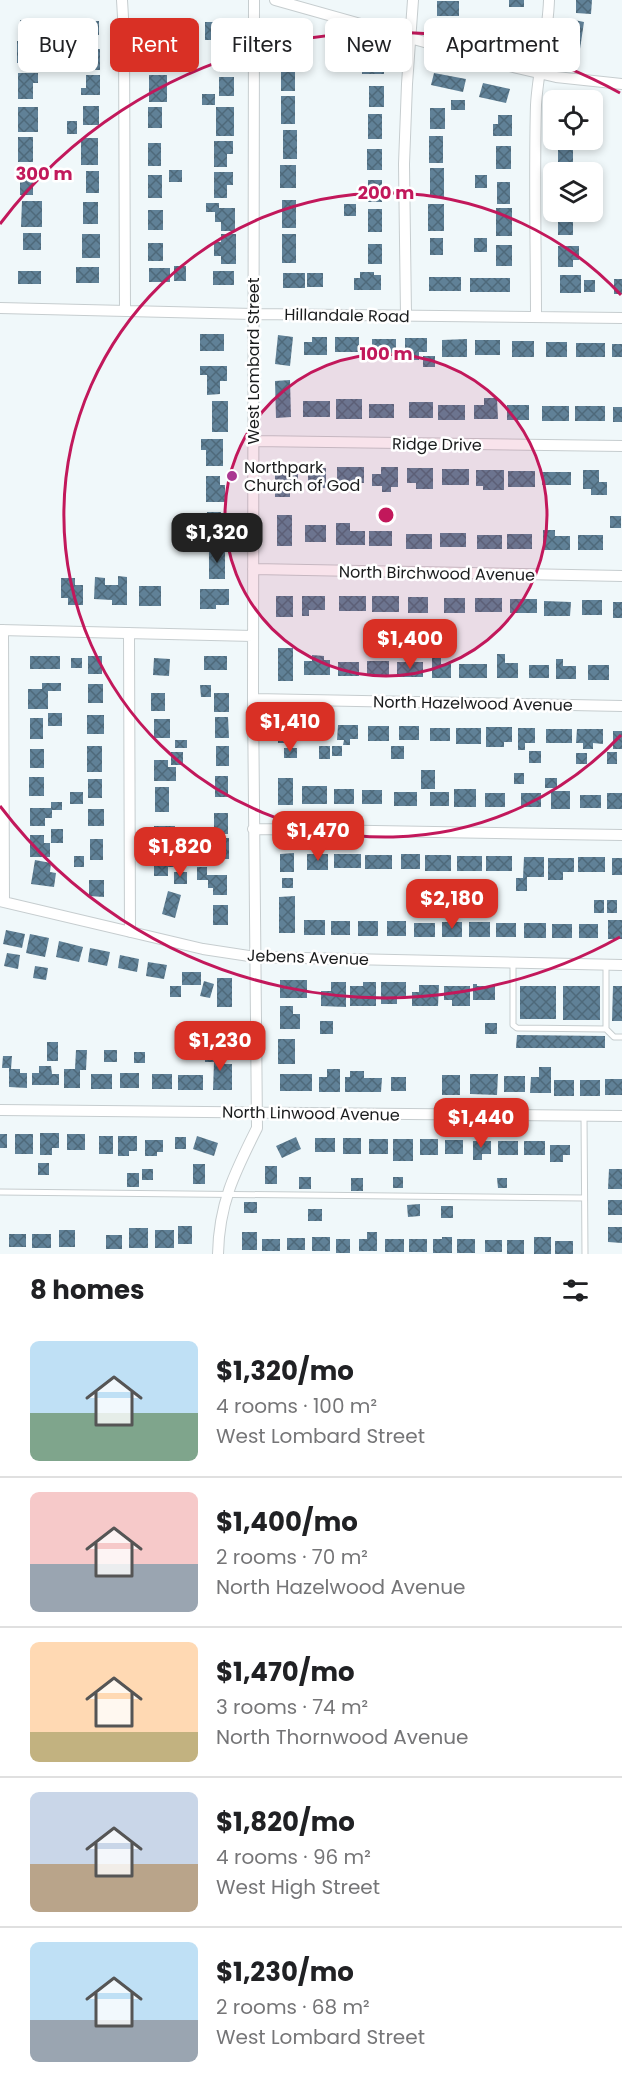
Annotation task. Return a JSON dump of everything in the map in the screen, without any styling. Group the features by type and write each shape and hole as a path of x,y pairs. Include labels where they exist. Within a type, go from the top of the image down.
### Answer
{"street":[{"path":"122,0 125,311"},
{"name":"West Lombard Street","path":"218,1254 219,1228 227,1195 235,1171 257,1128 258,1113 253,699 254,0"},
{"path":"275,0 337,18"},
{"path":"412,18 413,0"},
{"path":"536,317 536,105 549,0"},
{"path":"412,40 539,73 622,84"},
{"path":"406,315 404,164 408,72"},
{"name":"Hillandale Road","path":"0,308 253,314 622,318"},
{"name":"Ridge Drive","path":"253,441 622,446"},
{"name":"North Birchwood Avenue","path":"253,569 622,576"},
{"path":"2,902 2,630 253,636"},
{"path":"129,633 130,932"},
{"name":"North Hazelwood Avenue","path":"253,699 622,706"},
{"path":"254,829 622,835"},
{"name":"Jebens Avenue","path":"2,902 203,949 256,957 622,965"},
{"name":"North Linwood Avenue","path":"0,1110 622,1116"}],"lane":[{"path":"513,963 513,1025 517,1028 606,1029 614,1036 622,1037"},
{"path":"606,965 606,1029"},
{"path":"584,1116 585,1254"},
{"path":"0,1192 584,1198"}],"building":[{"path":"509,0 524,0 524,7 509,7"},
{"path":"576,0 592,0 591,14 576,13"},
{"path":"437,1 459,1 459,16 437,16"},
{"path":"580,21 584,22 580,49"},
{"path":"205,22 211,22 211,40 205,40"},
{"path":"98,49 100,49 100,70 98,70"},
{"path":"281,72 295,72 295,91 281,91"},
{"path":"362,72 384,72 384,74 362,74"},
{"path":"18,73 38,73 38,83 33,83 33,99 18,99"},
{"path":"434,73 466,79 463,92 431,85"},
{"path":"86,75 100,75 100,95 81,95 81,88 86,88"},
{"path":"149,75 167,75 167,102 149,102"},
{"path":"219,77 234,77 234,96 219,96"},
{"path":"483,83 510,89 506,103 479,97"},
{"path":"369,86 384,86 384,107 369,107"},
{"path":"202,94 215,94 215,105 202,105"},
{"path":"281,96 295,96 295,124 281,124"},
{"path":"451,100 465,100 465,110 451,110"},
{"path":"83,106 99,106 99,125 83,125"},
{"path":"18,107 38,107 38,132 18,132"},
{"path":"148,107 162,107 162,128 148,128"},
{"path":"216,107 234,107 234,136 216,136"},
{"path":"430,108 445,108 445,129 430,129"},
{"path":"368,114 382,114 382,139 368,139"},
{"path":"498,115 512,115 512,136 493,136 493,124 498,124"},
{"path":"67,121 77,121 77,134 67,134"},
{"path":"283,130 297,130 297,159 283,159"},
{"path":"429,136 443,136 443,163 429,163"},
{"path":"18,137 33,137 33,162 18,162"},
{"path":"81,138 98,138 98,165 81,165"},
{"path":"214,141 233,141 233,154 227,154 227,167 214,167"},
{"path":"148,143 161,143 161,166 148,166"},
{"path":"496,146 511,146 511,169 496,169"},
{"path":"367,149 382,149 382,170 367,170"},
{"path":"558,150 573,150 573,162 558,162"},
{"path":"280,165 296,165 296,188 280,188"},
{"path":"430,168 444,168 444,197 430,197"},
{"path":"20,170 33,170 33,195 20,195"},
{"path":"169,170 182,170 182,182 169,182"},
{"path":"86,171 99,171 99,193 86,193"},
{"path":"214,172 233,172 233,185 227,185 227,198 214,198"},
{"path":"148,175 162,175 162,198 148,198"},
{"path":"475,175 487,175 487,188 475,188"},
{"path":"368,180 382,180 382,202 368,202"},
{"path":"497,182 510,182 510,204 497,204"},
{"path":"282,200 296,200 296,228 282,228"},
{"path":"22,201 42,201 42,227 21,227"},
{"path":"83,202 98,202 98,224 83,224"},
{"path":"206,203 219,203 219,208 235,208 235,231 221,231 221,222 215,222 215,212 206,212"},
{"path":"344,204 356,204 356,216 344,216"},
{"path":"428,204 444,204 444,231 428,231"},
{"path":"496,208 512,208 512,236 496,236"},
{"path":"368,209 382,209 382,232 368,232"},
{"path":"148,210 163,210 163,230 148,230"},
{"path":"558,222 573,222 573,235 558,235"},
{"path":"23,233 41,233 41,250 23,250"},
{"path":"82,234 100,234 100,258 82,258"},
{"path":"221,234 236,234 236,264 221,264 221,256 214,256 214,242 221,242"},
{"path":"282,234 296,234 296,263 282,263"},
{"path":"430,238 443,238 443,255 430,255"},
{"path":"474,238 487,238 487,252 474,252"},
{"path":"148,243 163,243 163,261 148,261"},
{"path":"368,244 382,244 382,264 368,264"},
{"path":"496,245 512,245 512,266 496,266"},
{"path":"558,246 579,246 579,260 573,260 573,267 558,267"},
{"path":"174,266 186,266 186,281 174,281"},
{"path":"76,267 99,267 99,283 76,283"},
{"path":"149,268 170,268 170,282 149,282"},
{"path":"18,271 41,271 41,284 18,284"},
{"path":"213,271 234,271 234,285 213,285"},
{"path":"360,272 374,272 374,275 381,275 381,290 354,290 354,278 360,278"},
{"path":"283,273 305,273 305,288 283,288"},
{"path":"307,273 323,273 323,287 307,287"},
{"path":"560,275 581,275 581,293 560,293"},
{"path":"429,277 461,277 461,291 429,291"},
{"path":"470,278 510,278 510,292 470,292"},
{"path":"614,279 622,279 622,294 614,294"},
{"path":"584,280 595,280 595,292 584,292"},
{"path":"200,334 224,334 224,351 200,351"},
{"path":"278,335 293,337 290,366 275,364"},
{"path":"312,337 327,337 327,355 304,355 304,342 312,342"},
{"path":"335,337 359,337 359,352 335,352"},
{"path":"405,338 427,338 427,352 419,352 419,360 405,360"},
{"path":"372,339 396,339 396,356 372,356"},
{"path":"467,339 467,357 442,357 442,340"},
{"path":"475,340 500,340 500,355 475,355"},
{"path":"512,341 534,341 534,357 512,357"},
{"path":"546,342 567,342 567,357 546,357"},
{"path":"576,343 605,343 605,357 576,357"},
{"path":"612,344 622,344 622,357 612,357"},
{"path":"423,356 435,356 435,367 423,367"},
{"path":"200,366 227,366 227,381 220,381 220,394 207,395 207,375 200,375"},
{"path":"290,380 291,417 276,418 275,381"},
{"path":"484,398 497,398 498,419 474,419 474,405 484,405"},
{"path":"336,399 362,399 362,419 336,419"},
{"path":"212,401 228,401 228,432 212,432"},
{"path":"303,401 330,401 330,417 303,417"},
{"path":"409,402 433,402 433,418 409,418"},
{"path":"369,404 394,404 394,418 369,418"},
{"path":"438,405 465,405 465,420 438,420"},
{"path":"507,405 529,405 529,420 507,420"},
{"path":"542,406 569,406 569,421 542,421"},
{"path":"575,406 605,406 605,421 575,421"},
{"path":"613,407 622,407 622,422 613,422"},
{"path":"201,439 223,439 223,466 206,466 206,450 201,450"},
{"path":"275,466 290,466 290,474 298,474 298,488 290,488 290,497 275,497"},
{"path":"337,467 364,467 364,483 337,483"},
{"path":"381,467 398,467 398,487 391,487 391,492 382,492 382,486 372,486 372,474 381,474"},
{"path":"308,468 326,468 326,488 308,488"},
{"path":"407,468 433,468 433,489 416,489 416,483 407,483"},
{"path":"442,469 469,469 469,485 442,485"},
{"path":"476,470 504,470 504,490 483,490 483,486 476,486"},
{"path":"583,470 599,470 599,482 607,482 607,495 591,495 591,489 583,489"},
{"path":"508,471 535,471 535,487 508,487"},
{"path":"542,472 571,472 571,485 542,485"},
{"path":"206,476 220,476 220,485 225,485 225,502 206,502"},
{"path":"207,512 221,512 221,525 228,525 228,540 207,540"},
{"path":"277,515 292,515 292,546 277,546"},
{"path":"610,516 621,516 621,528 610,528"},
{"path":"336,523 350,523 350,531 365,531 365,545 336,545"},
{"path":"305,525 326,525 326,542 305,542"},
{"path":"543,530 555,530 555,536 570,536 570,550 543,550"},
{"path":"369,531 392,531 392,546 369,546"},
{"path":"440,533 466,533 466,547 440,547"},
{"path":"406,534 432,534 432,549 406,549"},
{"path":"507,534 532,534 532,549 507,549"},
{"path":"477,535 502,535 502,549 477,549"},
{"path":"578,535 603,535 603,550 578,550"},
{"path":"209,548 225,548 225,579 209,579"},
{"path":"118,576 127,577 127,605 112,605 112,600 94,599 95,577 105,578 105,585 118,585"},
{"path":"61,578 75,578 75,585 83,585 83,605 68,605 68,598 61,598"},
{"path":"139,586 161,586 161,606 139,606"},
{"path":"200,589 229,589 229,605 216,605 216,609 200,609"},
{"path":"276,596 293,596 293,617 276,617"},
{"path":"302,596 325,596 325,610 309,610 309,616 302,616"},
{"path":"339,596 366,596 366,611 339,611"},
{"path":"372,596 399,596 399,612 372,612"},
{"path":"408,597 428,597 428,613 408,613"},
{"path":"444,598 465,598 465,613 444,613"},
{"path":"475,598 502,598 502,612 475,612"},
{"path":"510,599 537,599 537,613 510,613"},
{"path":"582,600 602,600 602,615 582,615"},
{"path":"544,601 571,602 570,616 544,616"},
{"path":"613,602 622,602 622,618 613,618"},
{"path":"278,648 293,648 293,681 278,681"},
{"path":"497,654 505,654 505,663 518,663 518,678 497,678"},
{"path":"312,655 324,656 324,660 330,660 330,675 304,675 304,661 312,661"},
{"path":"30,656 60,656 60,669 30,669"},
{"path":"88,656 102,656 102,674 88,674"},
{"path":"204,656 227,656 227,670 204,670"},
{"path":"432,657 441,657 441,664 451,664 451,678 432,678"},
{"path":"71,658 82,658 82,668 71,668"},
{"path":"154,658 170,659 169,676 153,675"},
{"path":"556,659 563,659 563,666 576,666 576,679 556,679"},
{"path":"367,661 389,661 389,676 367,676"},
{"path":"338,662 359,662 359,676 338,676"},
{"path":"397,662 423,662 423,677 397,677"},
{"path":"459,664 487,664 487,678 459,678"},
{"path":"529,665 549,665 549,678 529,678"},
{"path":"588,665 609,665 609,680 588,680"},
{"path":"42,683 61,683 61,691 48,691 48,709 28,709 28,689 42,689"},
{"path":"88,684 103,684 103,703 88,703"},
{"path":"200,685 211,685 211,697 201,697"},
{"path":"151,693 165,693 165,711 151,711"},
{"path":"214,693 229,693 229,712 214,712"},
{"path":"48,713 62,713 62,726 48,726"},
{"path":"87,715 104,715 104,734 87,734"},
{"path":"215,717 228,717 229,738 215,738"},
{"path":"30,718 43,718 43,739 30,739"},
{"path":"154,719 170,719 170,738 154,738"},
{"path":"278,724 294,724 294,743 278,743"},
{"path":"338,725 358,725 358,739 350,739 350,745 343,745 344,740 337,740"},
{"path":"368,726 389,726 389,741 368,741"},
{"path":"399,726 419,726 419,740 399,740"},
{"path":"486,727 512,727 512,742 504,742 504,747 486,747"},
{"path":"302,728 322,728 322,740 302,740"},
{"path":"430,728 450,728 450,741 430,741"},
{"path":"456,728 481,728 481,744 456,744"},
{"path":"518,728 535,728 535,743 525,743 525,750 518,750"},
{"path":"546,729 572,729 572,743 546,743"},
{"path":"577,729 603,729 603,744 593,743 593,749 583,749 583,743 576,743"},
{"path":"613,731 622,731 622,749 613,749"},
{"path":"175,740 187,740 187,748 175,748"},
{"path":"87,746 102,746 102,772 87,772"},
{"path":"216,746 229,746 229,766 216,766"},
{"path":"319,746 330,746 330,759 319,759"},
{"path":"332,746 342,746 342,756 332,756"},
{"path":"391,746 404,746 404,759 391,759"},
{"path":"284,748 297,748 297,758 284,758"},
{"path":"30,749 44,749 44,768 30,768"},
{"path":"529,751 541,751 541,763 529,763"},
{"path":"171,752 183,752 183,765 171,765"},
{"path":"607,752 617,752 617,764 607,764"},
{"path":"576,753 587,753 587,764 576,764"},
{"path":"154,760 168,760 168,767 176,767 176,781 154,781"},
{"path":"421,770 435,770 435,789 421,789"},
{"path":"514,773 524,773 524,784 514,784"},
{"path":"215,776 228,776 228,797 215,797"},
{"path":"29,777 44,777 44,796 29,796"},
{"path":"278,778 293,778 293,805 278,805"},
{"path":"545,778 557,778 557,788 545,788"},
{"path":"88,779 102,779 102,798 88,798"},
{"path":"302,786 327,786 327,804 302,804"},
{"path":"155,787 169,787 169,812 155,812"},
{"path":"334,789 354,789 354,804 334,804"},
{"path":"454,789 476,789 476,807 454,807"},
{"path":"362,790 382,790 382,804 362,804"},
{"path":"551,791 570,791 570,809 551,809"},
{"path":"70,792 83,792 83,804 70,804"},
{"path":"394,792 417,792 417,806 394,806"},
{"path":"430,792 449,792 449,806 430,806"},
{"path":"485,793 505,793 505,807 485,807"},
{"path":"521,793 541,793 541,807 521,807"},
{"path":"607,793 622,793 622,809 607,809"},
{"path":"580,795 601,795 601,808 580,808"},
{"path":"51,802 62,802 62,810 52,810 52,818 45,818 45,826 30,826 30,808 51,808"},
{"path":"88,809 104,809 104,826 88,826"},
{"path":"214,813 228,813 228,834 214,834"},
{"path":"154,826 175,826 175,838 168,838 168,847 154,847"},
{"path":"51,829 63,829 63,843 51,843"},
{"path":"30,835 44,835 44,843 50,843 50,857 30,857"},
{"path":"214,838 229,838 229,859 214,859"},
{"path":"90,839 103,839 103,860 90,860"},
{"path":"154,853 174,853 174,867 168,867 168,876 154,876"},
{"path":"195,853 207,853 207,865 195,865"},
{"path":"294,853 294,872 280,872 280,854"},
{"path":"307,854 328,854 328,870 307,870"},
{"path":"334,854 361,854 361,868 334,868"},
{"path":"401,854 420,854 420,869 401,869"},
{"path":"365,855 392,855 392,869 365,869"},
{"path":"425,855 451,855 451,871 425,871"},
{"path":"74,856 84,856 84,867 74,867"},
{"path":"457,856 482,856 482,871 457,871"},
{"path":"486,856 512,856 512,871 486,871"},
{"path":"524,857 544,857 544,877 527,877 527,891 516,891 516,878 523,878"},
{"path":"578,857 605,857 605,872 578,872"},
{"path":"548,858 574,858 574,872 563,872 563,880 548,880"},
{"path":"612,858 622,858 622,875 612,875"},
{"path":"35,860 51,863 50,872 56,873 54,887 31,884"},
{"path":"197,867 207,867 207,875 227,875 227,895 213,895 213,888 208,888 208,880 197,880"},
{"path":"174,872 187,872 187,884 174,884"},
{"path":"282,878 293,878 293,888 282,888"},
{"path":"89,880 104,880 104,897 89,896"},
{"path":"168,891 181,895 175,918 162,914"},
{"path":"295,896 295,933 279,933 279,897"},
{"path":"594,900 604,900 604,913 594,913"},
{"path":"607,900 617,900 617,913 607,913"},
{"path":"213,905 228,905 228,925 213,925"},
{"path":"304,920 325,920 325,935 304,935"},
{"path":"608,920 622,920 622,939 608,939"},
{"path":"331,921 350,921 350,935 331,935"},
{"path":"358,921 378,921 378,936 358,936"},
{"path":"387,921 406,921 406,936 387,936"},
{"path":"442,922 462,922 462,937 442,937"},
{"path":"469,922 490,922 490,937 469,937"},
{"path":"414,923 435,923 435,937 414,937"},
{"path":"496,923 516,923 516,937 496,937"},
{"path":"524,923 546,923 546,938 524,938"},
{"path":"552,924 572,924 572,938 552,938"},
{"path":"579,924 598,924 598,938 579,938"},
{"path":"6,930 25,934 22,948 3,944"},
{"path":"30,934 49,938 45,957 26,953"},
{"path":"59,941 83,947 79,962 56,957"},
{"path":"90,948 110,952 107,966 88,962"},
{"path":"7,953 20,955 18,969 4,966"},
{"path":"120,955 139,959 137,972 118,968"},
{"path":"148,962 167,965 164,979 146,976"},
{"path":"35,966 48,968 46,980 33,978"},
{"path":"182,972 201,972 201,985 182,985"},
{"path":"217,978 232,978 232,1007 217,1007"},
{"path":"280,980 307,980 307,998 280,998"},
{"path":"204,981 214,984 210,998 200,996"},
{"path":"331,982 346,982 346,1007 321,1006 321,991 331,991"},
{"path":"363,982 376,982 376,1006 350,1006 350,986 363,986"},
{"path":"381,982 406,982 406,996 397,996 397,1004 381,1004"},
{"path":"473,984 495,986 495,1000 473,1000"},
{"path":"419,985 439,985 438,1006 412,1006 412,992 419,992"},
{"path":"170,986 181,986 181,997 170,997"},
{"path":"444,986 470,986 470,1006 452,1006 452,1000 444,1000"},
{"path":"520,986 556,986 556,1019 520,1019"},
{"path":"563,986 600,986 600,1020 563,1020"},
{"path":"613,986 622,986 622,1021 612,1021"},
{"path":"280,1006 293,1006 293,1014 300,1014 300,1029 280,1029"},
{"path":"320,1021 333,1021 333,1034 320,1034"},
{"path":"485,1023 497,1023 497,1034 485,1034"},
{"path":"214,1024 231,1024 231,1043 217,1043 217,1037 214,1037"},
{"path":"517,1035 605,1036 605,1048 516,1048"},
{"path":"197,1038 210,1038 210,1049 197,1049"},
{"path":"278,1039 295,1039 295,1064 278,1064"},
{"path":"47,1042 58,1042 58,1061 47,1061"},
{"path":"76,1050 87,1050 86,1070 80,1070 80,1088 64,1088 64,1069 75,1069"},
{"path":"104,1050 117,1050 117,1062 104,1062"},
{"path":"205,1050 219,1051 219,1064 232,1064 232,1090 213,1090 214,1062 205,1062"},
{"path":"134,1052 145,1052 145,1063 134,1063"},
{"path":"3,1056 12,1056 11,1069 20,1069 20,1073 27,1073 27,1088 9,1087 9,1068 2,1068"},
{"path":"39,1066 51,1066 52,1074 59,1074 59,1085 32,1085 32,1073 39,1073"},
{"path":"539,1067 551,1067 551,1093 530,1093 531,1077 539,1077"},
{"path":"327,1069 340,1069 340,1092 319,1092 319,1077 327,1077"},
{"path":"350,1071 364,1071 364,1078 382,1078 381,1092 345,1092 345,1077 350,1077"},
{"path":"120,1073 139,1073 139,1088 120,1088"},
{"path":"91,1074 112,1074 112,1089 91,1089"},
{"path":"152,1074 172,1074 172,1089 152,1089"},
{"path":"280,1074 312,1074 312,1091 280,1091"},
{"path":"470,1074 498,1074 497,1095 470,1094"},
{"path":"178,1075 203,1075 203,1090 178,1090"},
{"path":"442,1075 460,1075 460,1095 442,1095"},
{"path":"504,1076 525,1076 525,1092 504,1092"},
{"path":"391,1077 406,1077 406,1091 391,1091"},
{"path":"605,1079 622,1079 622,1095 605,1095"},
{"path":"554,1080 574,1080 574,1096 554,1096"},
{"path":"580,1080 600,1080 600,1096 580,1096"},
{"path":"40,1133 59,1133 59,1148 52,1148 52,1155 40,1155"},
{"path":"0,1134 7,1134 7,1148 0,1148"},
{"path":"15,1134 33,1134 33,1154 15,1154"},
{"path":"67,1134 85,1134 85,1150 67,1150"},
{"path":"99,1136 113,1136 113,1154 99,1154"},
{"path":"118,1136 137,1136 137,1151 129,1151 129,1156 118,1156"},
{"path":"197,1136 218,1143 214,1156 193,1149"},
{"path":"175,1137 186,1137 186,1149 175,1149"},
{"path":"296,1137 301,1149 282,1158 276,1146"},
{"path":"315,1138 335,1138 335,1152 315,1152"},
{"path":"343,1138 361,1138 361,1154 343,1154"},
{"path":"369,1139 388,1139 388,1154 369,1154"},
{"path":"393,1139 413,1139 413,1161 393,1161"},
{"path":"420,1139 438,1139 438,1155 420,1155"},
{"path":"145,1140 163,1140 163,1152 157,1152 157,1156 145,1156"},
{"path":"445,1140 463,1140 463,1154 445,1154"},
{"path":"473,1141 491,1141 491,1154 482,1154 482,1160 473,1160"},
{"path":"498,1141 518,1141 518,1155 498,1155"},
{"path":"524,1141 545,1141 545,1155 524,1155"},
{"path":"550,1145 570,1145 570,1155 563,1155 563,1162 550,1162"},
{"path":"38,1163 49,1163 49,1175 38,1175"},
{"path":"193,1164 205,1164 205,1184 193,1184"},
{"path":"265,1166 277,1166 277,1184 265,1184"},
{"path":"142,1169 153,1169 153,1180 142,1180"},
{"path":"609,1169 622,1169 622,1189 608,1189"},
{"path":"127,1173 139,1173 139,1187 127,1187"},
{"path":"299,1177 311,1177 311,1189 299,1189"},
{"path":"393,1177 403,1177 403,1188 393,1188"},
{"path":"351,1178 363,1178 363,1191 351,1191"},
{"path":"497,1178 507,1178 507,1188 498,1188"},
{"path":"608,1200 622,1200 622,1215 608,1215"},
{"path":"244,1202 257,1202 257,1213 244,1213"},
{"path":"420,1204 420,1216 408,1217 407,1205"},
{"path":"441,1206 453,1206 453,1218 441,1218"},
{"path":"308,1209 322,1209 322,1221 308,1221"},
{"path":"178,1226 192,1226 192,1244 178,1244"},
{"path":"608,1227 622,1227 622,1243 608,1242"},
{"path":"129,1228 148,1228 148,1248 129,1248"},
{"path":"59,1230 75,1230 75,1247 59,1247"},
{"path":"155,1230 174,1230 174,1248 155,1248"},
{"path":"242,1232 257,1232 257,1250 242,1250"},
{"path":"367,1232 377,1232 377,1251 359,1251 359,1239 367,1239"},
{"path":"9,1234 26,1234 26,1247 9,1247"},
{"path":"32,1234 51,1234 51,1248 32,1248"},
{"path":"106,1235 122,1235 122,1249 106,1249"},
{"path":"312,1237 330,1237 330,1251 312,1251"},
{"path":"442,1237 452,1237 452,1253 433,1253 433,1239 442,1239"},
{"path":"534,1237 551,1237 551,1254 534,1254"},
{"path":"287,1238 305,1238 305,1250 287,1250"},
{"path":"262,1239 280,1239 280,1251 262,1251"},
{"path":"336,1239 350,1239 350,1253 336,1253"},
{"path":"385,1239 404,1239 404,1252 385,1252"},
{"path":"409,1239 427,1239 427,1252 409,1252"},
{"path":"457,1239 475,1239 475,1253 457,1253"},
{"path":"485,1240 502,1240 502,1252 485,1252"},
{"path":"507,1240 524,1240 524,1254 507,1254"},
{"path":"555,1241 573,1241 573,1254 555,1254"}],"place":[{"name":"Northpark Church of God","path":"232,476"}]}
